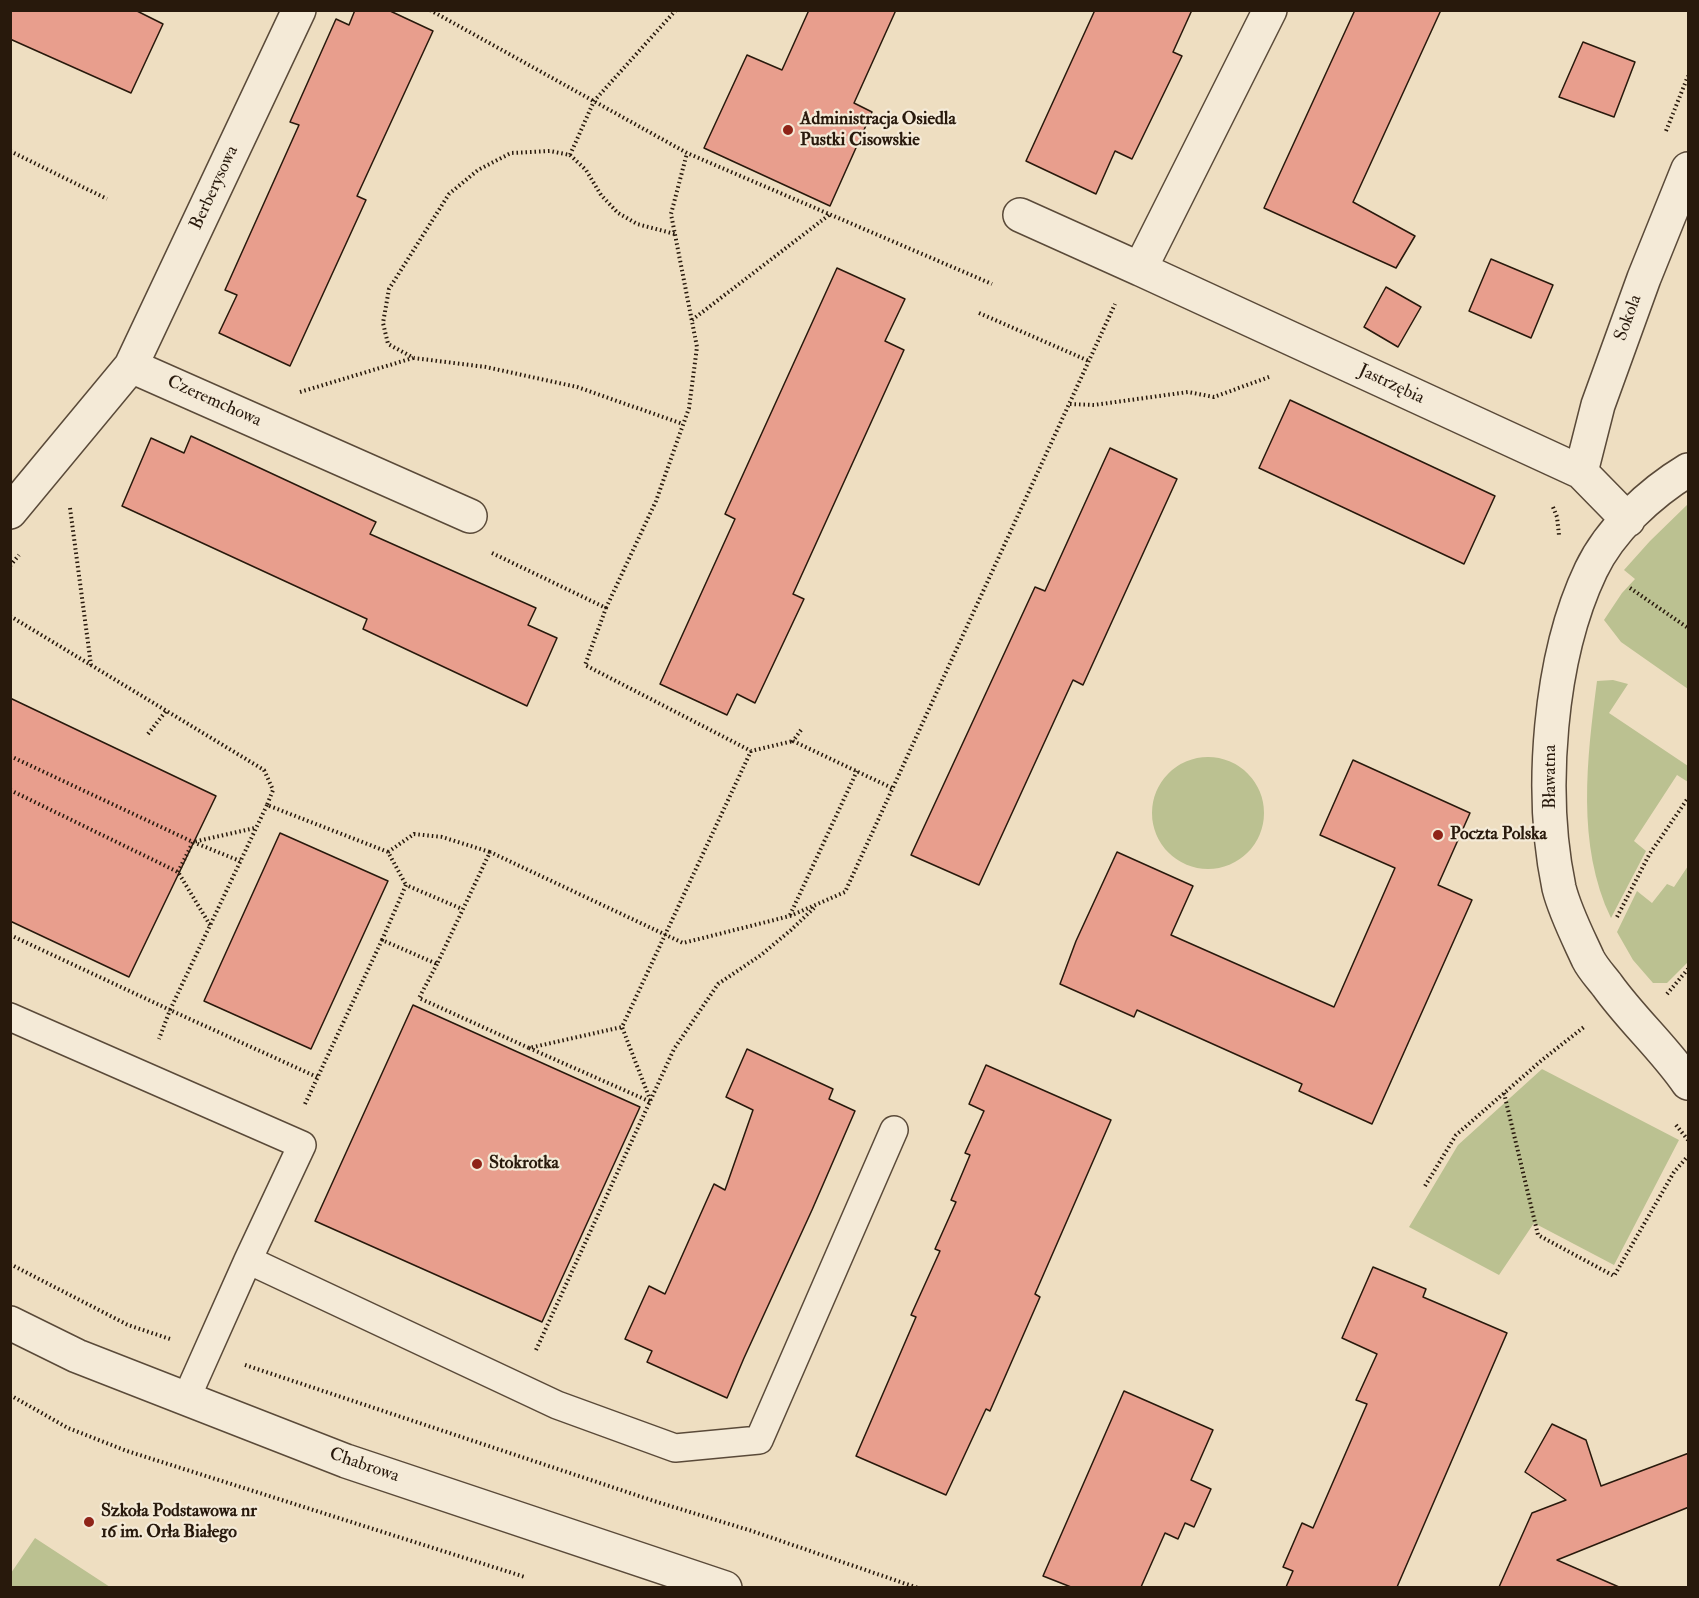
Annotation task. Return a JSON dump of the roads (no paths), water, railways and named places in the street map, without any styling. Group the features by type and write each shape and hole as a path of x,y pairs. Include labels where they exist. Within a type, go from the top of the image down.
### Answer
{"street":[{"name":"Berberysowa","path":"131,366 299,10"},
{"path":"1140,269 1270,10"},
{"name":"Sokola","path":"1581,472 1598,405 1644,278 1689,169"},
{"name":"Jastrzębia","path":"1020,215 1581,472 1628,520"},
{"name":"Czeremchowa","path":"131,366 470,516"},
{"path":"10,512 131,366"},
{"name":"Bławatna","path":"1689,470 1649,499 1612,538 1591,568 1568,631 1558,680 1551,736 1550,794 1552,843 1560,890 1590,962 1618,1001 1689,1083"},
{"name":"Chabrowa","path":"10,1323 77,1356 346,1461 725,1587"}],"lane":[{"path":"10,1017 302,1145 186,1399"},
{"path":"248,1260 557,1405 675,1448 759,1440 894,1130"}],"place":[{"name":"Administracja Osiedla Pustki Cisowskie","path":"788,130"},
{"name":"Poczta Polska","path":"1438,835"},
{"name":"Stokrotka","path":"477,1164"},
{"name":"Szkoła Podstawowa nr 16 im. Orła Białego","path":"89,1522"}]}
